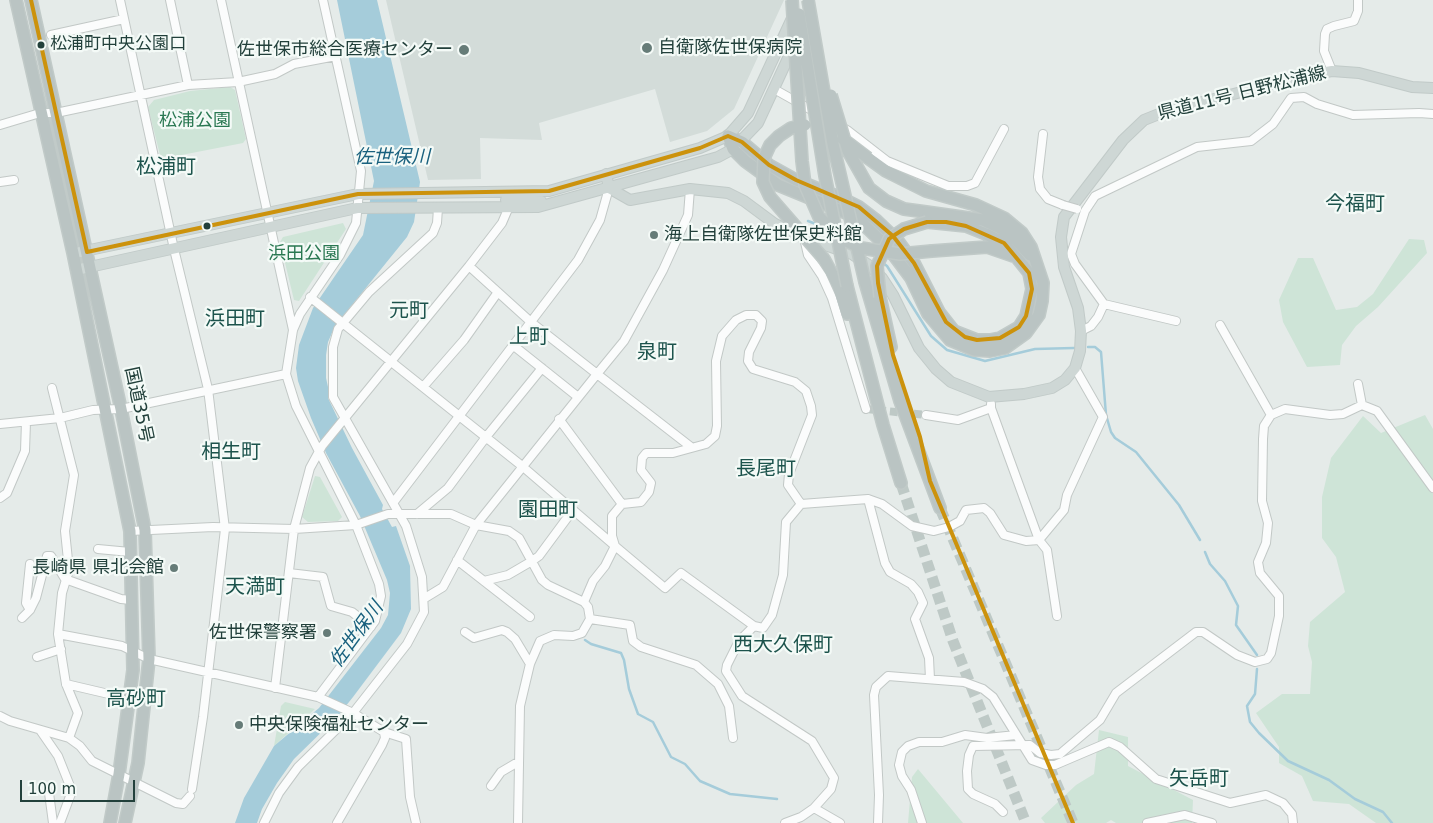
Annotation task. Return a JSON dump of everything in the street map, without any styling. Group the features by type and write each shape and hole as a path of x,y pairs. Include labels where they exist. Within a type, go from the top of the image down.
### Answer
{"highway":[{"name":"国道35号","path":"16,0 73,253 130,531 132,650 130,699 120,774 110,823"},
{"name":"国道35号","path":"31,0 121,408 145,530 149,659 134,781 125,823"},
{"path":"792,0 804,185 819,217 840,238 861,248 900,254 987,247 1017,258"},
{"path":"797,0 811,96 835,228 847,286 883,425"},
{"path":"809,0 840,126 848,151 869,188 886,201 904,209 983,220 1000,228 1014,238 1037,262"},
{"path":"809,0 833,144 865,282 900,401 940,508"},
{"path":"737,145 745,161 778,185 856,217 890,250 901,264 911,278 928,314 939,330 950,340 961,346 974,350 990,351 1004,348 1026,333 1039,315 1043,283 1031,247 1022,233 1004,218 976,205 926,191 886,171 830,131 803,125 791,128 770,145 764,158 763,182 770,197 824,259 838,285 901,483"},
{"path":"728,136 737,145 769,165 796,180 846,200 876,220 898,241 914,263 946,322 965,337 977,340 1000,338 1019,327 1026,316 1032,289 1029,273 1004,243 966,226 927,222 904,229 890,239 878,266 880,297 893,355 920,437 930,481"}],"main road":[{"path":"73,253 87,252 266,212 358,194 531,193 549,191 700,148 728,136 748,113 792,19 797,0"},
{"path":"76,270 268,226 357,208 508,209 538,207 718,157 737,145 758,123 803,23 809,0"},
{"name":"県道11号 日野松浦線","path":"1075,368 1080,351 1081,331 1078,308 1064,267 1061,237 1064,217 1123,140 1144,120 1164,112 1303,76 1332,71 1359,73 1412,87 1433,88"},
{"path":"606,174 609,188 630,200 690,189 728,193 744,201 775,224 804,238 852,254 870,266 893,295 919,348 936,369 951,382 989,397 1024,394 1052,388 1065,380 1075,368"},
{"path":"476,193 487,199 552,203"},
{"path":"424,194 438,198 498,203 508,209"}],"street":[{"path":"0,716 10,721 70,738 80,746 92,761 176,803 183,804 191,792 208,673 225,528 208,389 174,249 120,0"},
{"path":"170,0 188,85"},
{"path":"221,0 268,226 292,330 286,374 296,406 359,525 379,584 380,608 371,627 322,698"},
{"path":"292,330 313,300 350,238 356,223 361,171 323,0"},
{"path":"1332,71 1324,51 1325,34 1327,29 1350,24 1354,21 1358,11 1358,0"},
{"path":"51,35 124,19"},
{"path":"0,125 40,113 56,113 188,85 238,82 275,74 294,64 336,56"},
{"path":"774,89 847,130 887,161 948,186 967,186 975,182 1004,129"},
{"path":"1176,321 1104,304 1075,264 1071,254 1081,210 1095,196 1197,147 1252,141 1273,124 1291,98 1304,97 1317,104 1353,115 1433,114"},
{"path":"1043,134 1038,177 1040,188 1048,199 1081,210"},
{"path":"0,182 14,180"},
{"path":"393,503 532,323 578,260 600,220 609,188"},
{"path":"425,598 443,587 476,525 624,341 663,270 688,215 690,189"},
{"path":"275,688 294,528 310,468 320,449 502,223 508,209 518,200 531,193"},
{"path":"264,823 279,793 298,767 350,712 408,644 424,612 425,598 416,554 406,526 344,419 333,396 333,347 340,322 369,292 433,233 437,223 438,208"},
{"path":"804,238 808,255 822,276 832,298 866,409"},
{"path":"469,266 532,323 691,447"},
{"path":"423,387 464,340 498,292"},
{"path":"313,300 522,466 665,588 681,573 754,626 763,628 772,615 783,575 786,522 800,504 868,500 882,504 912,526 934,531 949,527 960,520 966,510 984,508 990,513 1004,534 1026,541 1039,540 1064,510 1067,495 1103,417 1075,368"},
{"path":"1081,331 1091,326 1104,304"},
{"path":"584,602 592,581 605,566 615,546 612,536 612,516 622,504 641,502 649,492 651,483 640,470 642,458 646,453 673,453 706,444 715,436 717,426 716,361 722,336 736,320 746,315 756,315 762,321 762,328 749,352 748,361 753,369 795,382 806,391 812,406 812,415 789,474 788,485 800,504"},
{"path":"1220,325 1271,415"},
{"path":"514,346 578,397"},
{"path":"416,514 448,488 486,437 542,368"},
{"path":"0,424 60,418 93,410 106,411 286,374"},
{"path":"1358,384 1362,405"},
{"path":"52,388 74,475 65,531 70,570 65,579 62,593 58,634 66,684 78,713 70,738"},
{"path":"989,397 991,408 1039,540 1047,550 1057,616"},
{"path":"1003,812 995,804 973,794 968,789 967,771 969,755 973,746 1023,744 1030,745 1040,753 1051,756 1060,754 1100,720 1116,692 1196,632 1203,632 1237,655 1255,662 1267,660 1271,653 1279,616 1279,596 1260,572 1258,562 1266,543 1268,523 1262,502 1263,439 1264,426 1271,415 1284,409 1330,415 1343,414 1362,405 1377,411 1433,488"},
{"path":"926,415 958,420 991,408"},
{"path":"559,420 622,504"},
{"path":"0,498 7,493 25,451 26,422"},
{"path":"868,500 884,564 890,572 914,588 923,603 915,618 929,658 930,678"},
{"path":"484,581 508,575 532,561 573,510"},
{"path":"130,531 214,527 294,528 359,525 388,514 452,514 476,525 509,531 524,544 542,580 548,585 584,602 588,607 590,619 582,633 573,636 554,635 540,641 530,664 520,706 518,823"},
{"path":"98,549 130,552"},
{"path":"22,618 30,610 47,556 51,556 65,579 122,599 131,600"},
{"path":"457,560 530,617"},
{"path":"30,564 26,604 30,610"},
{"path":"289,573 323,578 332,606 352,612 371,627"},
{"path":"590,619 630,625 633,640 641,647 696,665 718,684 729,706 733,738"},
{"path":"754,626 739,641 726,671 742,696 812,741 834,778 831,789 814,808 801,817 785,823"},
{"path":"465,632 474,638 502,630 507,632 515,639 530,664"},
{"path":"58,634 122,646 149,659 322,698 384,732 406,739 410,796 416,823"},
{"path":"37,658 61,649"},
{"path":"878,823 879,796 874,695 876,687 888,676 964,682 983,690 993,697 1032,760 1046,765 1062,763 1096,746 1109,742 1120,747 1156,779 1230,802 1266,795 1283,803 1292,814 1292,823"},
{"path":"66,684 130,699"},
{"path":"40,730 58,756 72,791 60,823"},
{"path":"337,823 382,745 385,738 384,732"},
{"path":"922,823 911,790 902,776 899,765 902,752 918,742 942,742 965,735 987,738 1016,735"},
{"path":"491,786 501,772 518,762"},
{"path":"49,793 53,823"},
{"path":"814,808 840,823"},
{"path":"1147,823 1185,815 1212,823"}],"shaded area":[{"path":"386,0 784,0 734,109 707,131 670,142 655,89 539,123 542,140 480,138 481,179 428,180"}],"green space":[{"name":"松浦公園","path":"230,87 235,90 246,139 243,143 161,159 148,107 154,100 190,91"},
{"name":"浜田公園","path":"343,223 346,229 299,301 294,300 280,242 283,237"},
{"path":"1409,239 1424,240 1427,253 1378,307 1356,326 1342,345 1340,365 1307,367 1283,322 1279,300 1298,258 1313,258 1336,310 1357,307 1373,294"},
{"path":"1425,415 1433,429 1433,823 1376,823 1349,804 1313,801 1302,776 1279,763 1279,747 1256,713 1282,694 1310,694 1312,662 1308,646 1310,622 1345,592 1336,557 1322,538 1322,497 1331,458 1363,416 1381,433"},
{"path":"315,476 320,477 342,517 338,521 308,522 302,517"},
{"path":"285,702 315,709 274,746 281,706"},
{"path":"1099,730 1128,737 1128,766 1193,800 1192,823 1116,823 1111,820 1106,823 1045,823 1041,818 1076,785 1094,774"},
{"path":"918,769 963,823 908,823 912,777"}],"water":[{"name":"佐世保川","path":"337,0 377,0 420,182 414,222 407,237 335,326 328,342 326,355 326,378 330,396 328,398 352,448 383,505 382,509 392,527 396,526 410,566 411,609 401,633 353,697 337,717 294,759 277,783 262,809 257,823 235,823 244,798 274,746 319,708 381,628 388,615 390,593 387,580 360,516 326,453 311,418 298,381 296,368 299,345 313,308 363,235 374,181"}],"waterway":[{"path":"808,221 821,226"},
{"path":"883,263 887,266 931,336 947,350 985,361 1035,349 1074,348"},
{"path":"1088,347 1095,347 1101,352 1106,415 1111,432 1115,438 1136,452 1179,505 1200,540"},
{"path":"1205,552 1210,564 1225,581 1238,606 1236,625 1257,655"},
{"path":"585,640 591,644 621,653 629,689 638,714 653,722 671,757 685,764 700,781 730,794 777,799"},
{"path":"1257,669 1255,694 1247,706 1250,722 1259,733 1288,761 1329,780 1355,799 1383,812 1392,823"}],"tunnel":[{"path":"866,409 926,415"},
{"path":"901,483 953,641 1026,823"},
{"path":"940,508 1073,823"}],"transit line":[{"path":"31,0 87,252 358,194 549,191 700,148 728,136 742,142 769,165 796,180 859,207 893,236"},
{"path":"927,222 946,222 966,226 1004,243 1029,273 1032,289 1026,316 1019,327 1000,338 977,340 965,337 946,322 914,263 893,236 904,229 927,222"},
{"path":"893,236 889,239 877,266 878,283 893,355 920,437 930,481 1073,823"}],"place":[{"name":"松浦町中央公園口","path":"41,45"},
{"name":"自衛隊佐世保病院","path":"647,48"},
{"name":"佐世保市総合医療センター","path":"464,50"},
{"name":"海上自衛隊佐世保史料館","path":"654,235"},
{"name":"長崎県 県北会館","path":"174,568"},
{"name":"佐世保警察署","path":"327,633"},
{"name":"中央保険福祉センター","path":"239,725"}],"district":[{"name":"松浦町","path":"166,168"},
{"name":"今福町","path":"1355,205"},
{"name":"元町","path":"409,312"},
{"name":"浜田町","path":"235,320"},
{"name":"上町","path":"529,338"},
{"name":"泉町","path":"657,353"},
{"name":"相生町","path":"231,453"},
{"name":"長尾町","path":"766,470"},
{"name":"園田町","path":"548,511"},
{"name":"天満町","path":"255,588"},
{"name":"西大久保町","path":"783,646"},
{"name":"高砂町","path":"136,700"},
{"name":"矢岳町","path":"1199,780"}]}
